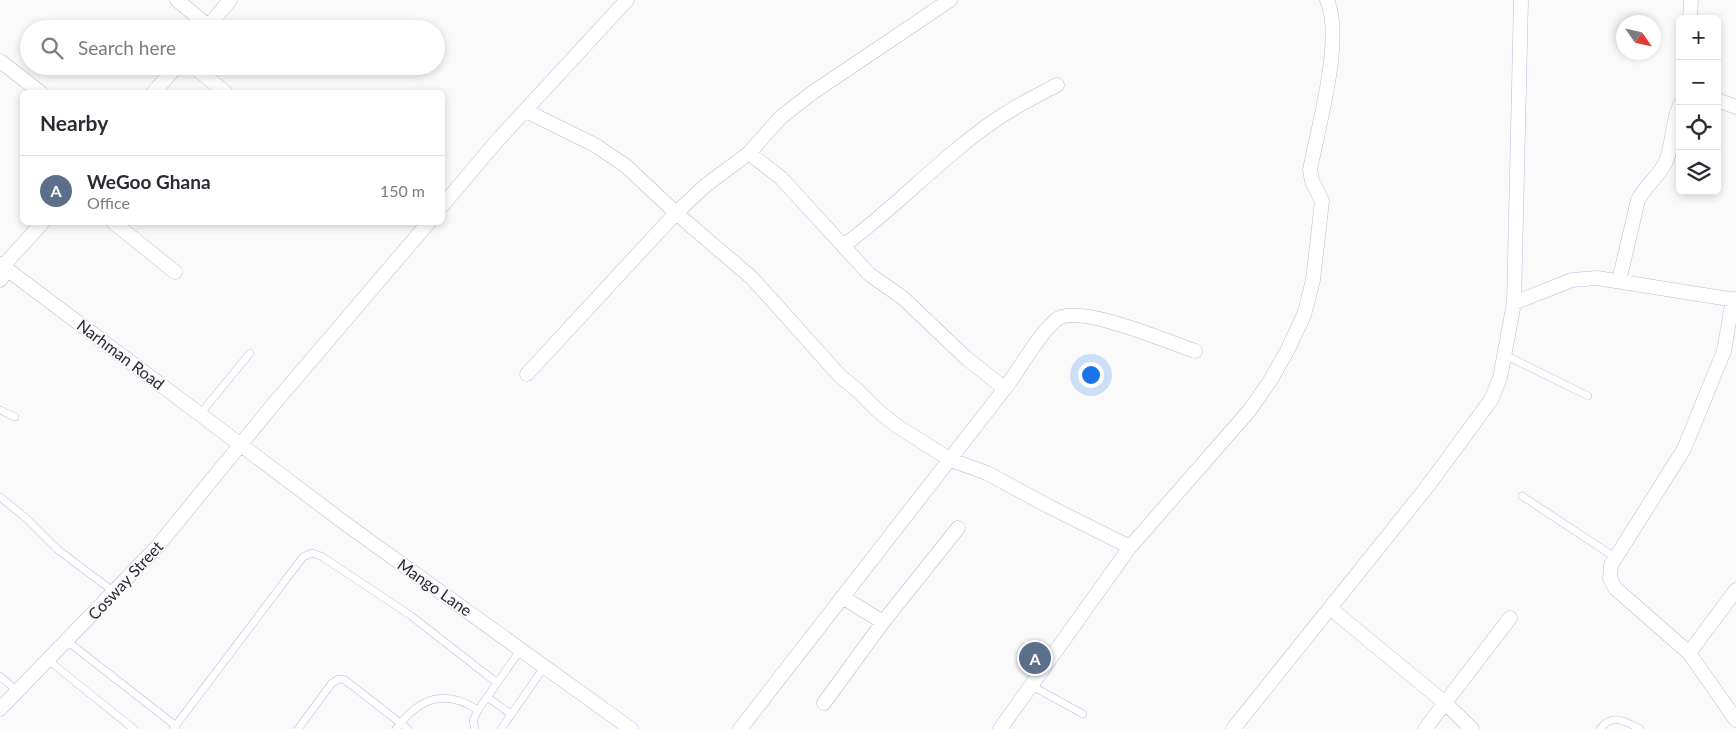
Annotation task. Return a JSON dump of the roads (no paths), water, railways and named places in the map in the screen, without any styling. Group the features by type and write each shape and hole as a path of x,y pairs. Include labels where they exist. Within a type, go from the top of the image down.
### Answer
{"street":[{"path":"177,0 199,20"},
{"path":"213,20 230,0"},
{"path":"445,202 496,142 626,0"},
{"path":"527,374 676,213 706,185 749,153 781,117 812,93 950,0"},
{"path":"1000,729 1130,547 1248,411 1279,366 1304,315 1313,280 1322,201 1312,180 1310,170 1334,47 1332,15 1327,0"},
{"path":"1233,729 1427,488 1491,400 1500,378 1514,303 1521,0"},
{"path":"1690,15 1691,0"},
{"path":"0,61 37,90"},
{"path":"156,90 169,75"},
{"path":"204,75 223,90"},
{"path":"843,246 871,225 1000,117 1056,84"},
{"path":"1721,101 1736,107"},
{"path":"526,111 603,151 626,166 676,213 752,278 800,329 819,354 877,410 952,460 988,473 1023,493 1130,547"},
{"path":"1619,282 1638,200 1649,182 1664,167 1668,158 1676,115"},
{"path":"749,153 781,178 869,274 903,298 965,357 999,384 1006,387"},
{"path":"3,270 40,225"},
{"path":"117,225 175,272"},
{"name":"Cosway Street","path":"0,709 156,548 241,443 425,225"},
{"name":"Narhman Road","path":"3,270 241,443"},
{"path":"1514,303 1572,280 1597,278 1734,300 1724,351 1688,440 1612,565 1610,578 1615,588 1690,653 1736,720"},
{"path":"740,729 842,597 952,460 1040,337 1058,318 1067,314 1106,320 1195,351"},
{"name":"Mango Lane","path":"241,443 346,524 631,729"},
{"path":"824,704 883,622 958,528"},
{"path":"1690,653 1736,590"},
{"path":"842,597 883,622"},
{"path":"1330,608 1445,703 1472,729"},
{"path":"1425,729 1510,618"}],"lane":[{"path":"201,413 250,353"},
{"path":"1505,355 1588,396"},
{"path":"0,410 15,417"},
{"path":"1522,496 1616,558"},
{"path":"0,497 26,518 57,549 114,592"},
{"path":"67,641 174,727 303,557 312,553 321,556 410,615 496,682"},
{"path":"475,729 473,721 478,710 521,649"},
{"path":"48,660 134,729"},
{"path":"501,729 545,666"},
{"path":"0,676 17,691"},
{"path":"298,729 332,683 339,679 345,680 399,726 408,729"},
{"path":"1032,686 1083,714"},
{"path":"399,726 416,707 431,700 446,697 465,702 478,710"},
{"path":"487,697 511,714"},
{"path":"1600,729 1610,720 1620,719 1640,729"}],"place":[{"name":"WeGoo Ghana","path":"1035,658"}]}
